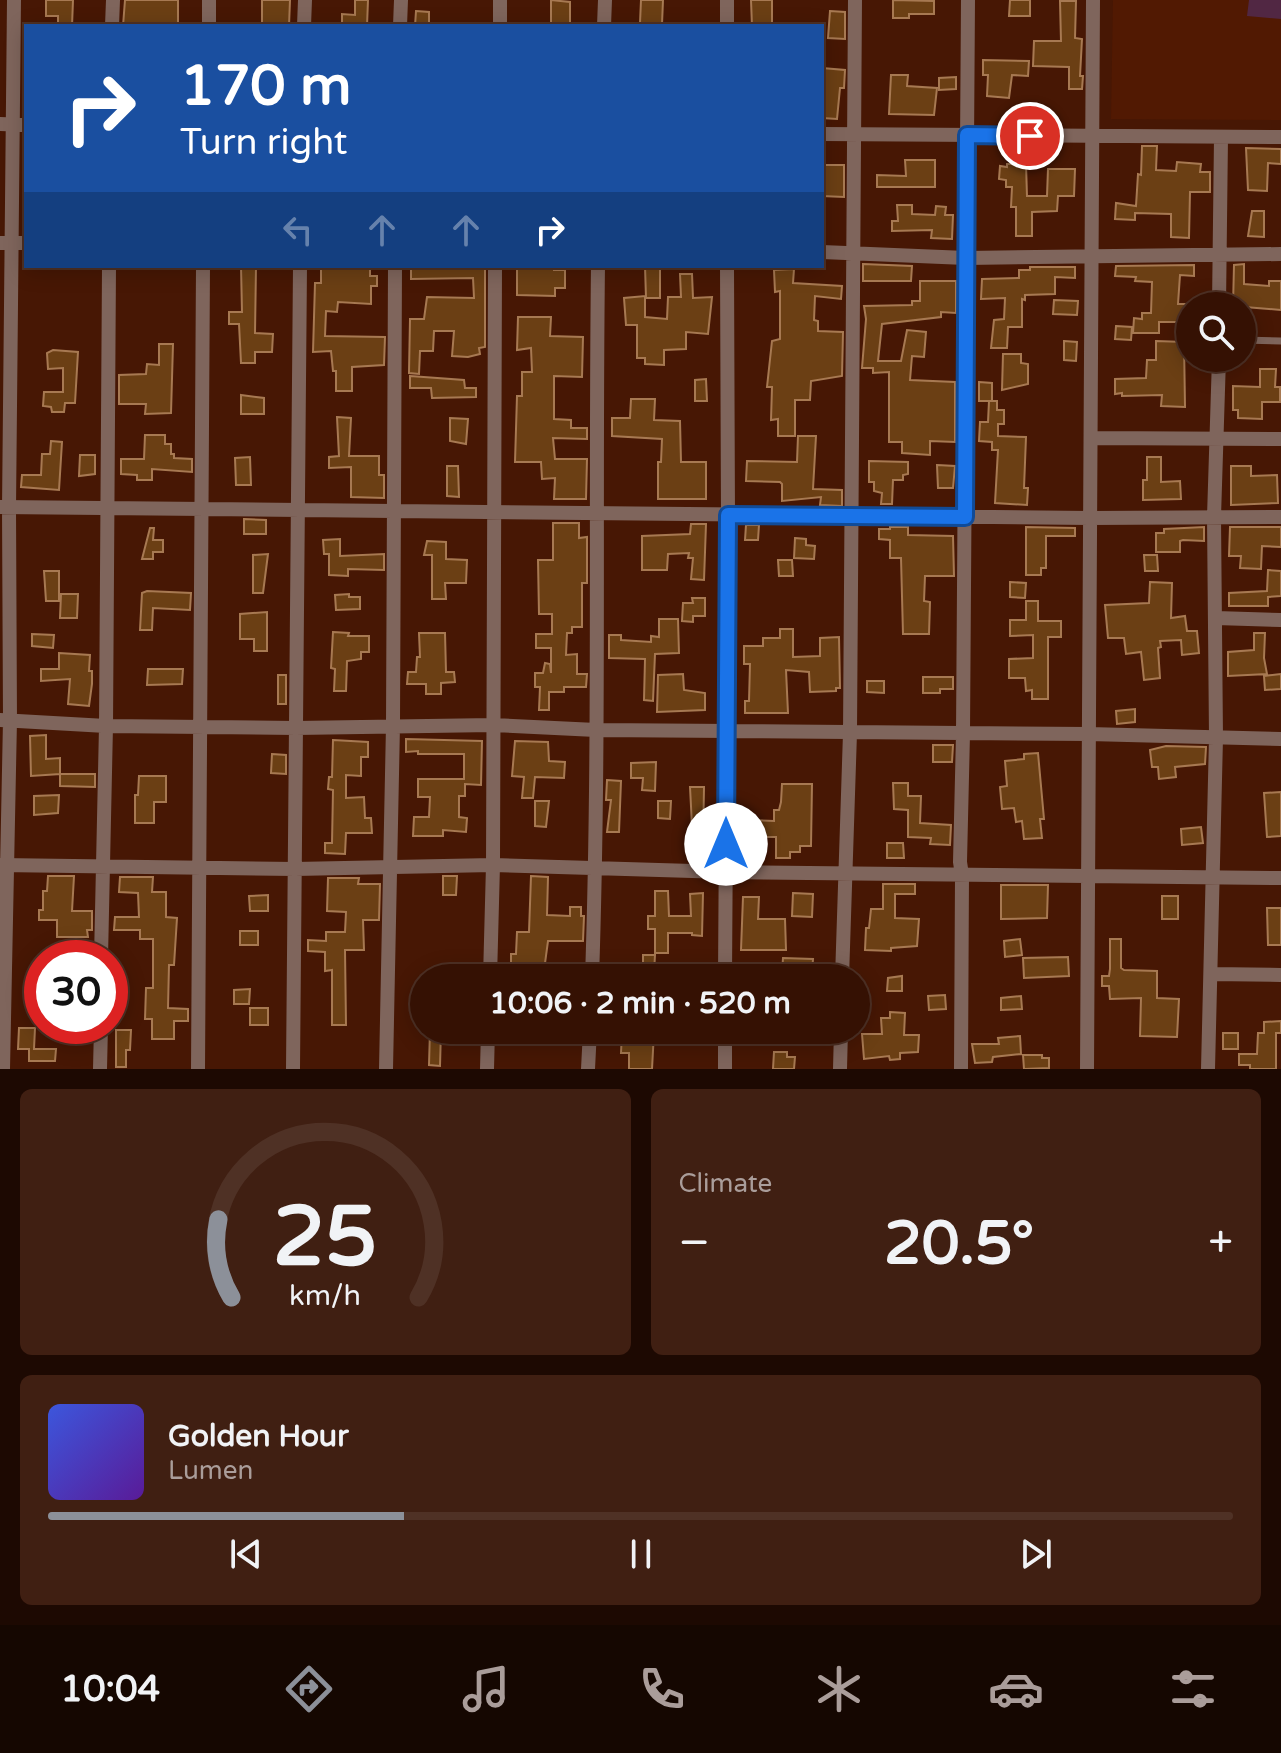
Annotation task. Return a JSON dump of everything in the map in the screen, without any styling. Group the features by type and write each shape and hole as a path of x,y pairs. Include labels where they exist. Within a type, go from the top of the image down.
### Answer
{"street":[{"path":"3,1069 4,508 12,243 14,0"},
{"path":"112,24 113,0"},
{"path":"209,0 209,24"},
{"path":"304,24 305,0"},
{"path":"400,24 401,0"},
{"path":"500,0 500,24"},
{"path":"604,24 605,0"},
{"path":"727,0 727,24"},
{"path":"843,964 850,733 855,0"},
{"path":"961,1069 968,0"},
{"path":"1087,1069 1093,0"},
{"path":"824,134 1281,137"},
{"path":"1219,292 1221,137"},
{"path":"824,252 966,258 1281,254"},
{"path":"101,940 109,268"},
{"path":"198,1069 203,268"},
{"path":"293,1069 300,268"},
{"path":"386,1069 393,725 395,268"},
{"path":"490,964 495,268"},
{"path":"592,964 598,268"},
{"path":"725,964 727,268"},
{"path":"1208,1069 1214,878 1214,517 1219,372"},
{"path":"1092,438 1281,439"},
{"path":"4,508 1281,517"},
{"path":"1216,618 1281,620"},
{"path":"5,720 106,726 296,728 493,725 596,730 1089,734 1281,739"},
{"path":"3,866 295,869 493,865 846,874 1281,878"},
{"path":"1211,974 1281,975"},
{"path":"100,1069 101,1044"},
{"path":"487,1069 488,1044"},
{"path":"588,1069 589,1044"},
{"path":"725,1044 725,1069"},
{"path":"840,1069 841,1044"}],"lane":[{"path":"1256,340 1281,341"}],"shaded area":[{"path":"1113,0 1281,0 1281,120 1111,119"},
{"path":"1249,0 1281,0 1281,19 1247,16"}],"building":[{"path":"46,0 73,0 72,24 58,24 58,16 46,16"},
{"path":"125,0 178,0 178,24 123,24"},
{"path":"262,0 290,0 289,24 262,24"},
{"path":"355,0 368,0 367,24 342,24 342,14 355,15"},
{"path":"551,0 570,2 570,24 551,24"},
{"path":"641,0 663,0 662,24 640,23"},
{"path":"751,0 772,0 772,24 752,24"},
{"path":"893,0 934,1 934,14 909,14 909,18 893,18"},
{"path":"1010,0 1030,0 1030,16 1009,16"},
{"path":"1060,1 1076,1 1075,38 1082,39 1082,89 1069,89 1069,67 1033,66 1034,41 1061,41"},
{"path":"416,11 429,12 429,24 415,24"},
{"path":"830,11 845,12 845,39 828,38"},
{"path":"983,60 1029,61 1028,76 1012,75 1009,98 987,96 988,75 983,75"},
{"path":"824,68 845,70 837,119 824,118"},
{"path":"891,75 908,75 907,86 937,88 934,115 889,114"},
{"path":"956,77 956,89 939,90 939,78"},
{"path":"1142,146 1157,146 1156,170 1176,171 1177,162 1201,164 1200,172 1210,172 1210,192 1190,192 1189,238 1171,237 1171,214 1135,213 1135,220 1115,219 1116,203 1136,206"},
{"path":"1246,148 1281,149 1281,164 1268,163 1267,191 1248,190"},
{"path":"905,160 935,160 935,187 877,187 877,175 906,176"},
{"path":"1007,164 1026,164 1027,196 1047,196 1048,169 1075,169 1074,196 1058,196 1057,211 1032,212 1032,236 1016,236 1016,207 1011,207 1012,187 1006,187 1006,180 999,179 1000,166 1007,167"},
{"path":"824,165 844,165 844,197 824,196"},
{"path":"897,205 912,205 912,214 935,215 936,206 946,207 945,215 953,215 952,239 931,238 932,230 892,231 892,221 898,221"},
{"path":"1252,211 1264,211 1264,237 1248,236"},
{"path":"863,264 912,266 911,281 863,281"},
{"path":"1244,264 1244,284 1269,286 1269,281 1281,281 1281,310 1256,308 1256,292 1233,292 1234,265"},
{"path":"1194,265 1194,276 1180,275 1179,292 1176,292 1176,322 1159,322 1159,333 1133,333 1134,318 1142,319 1142,313 1151,313 1152,282 1115,276 1116,266"},
{"path":"1030,267 1075,267 1075,278 1055,277 1055,294 1025,295 1025,300 1022,299 1022,327 1008,327 1007,348 991,348 994,320 1004,319 1005,298 981,299 982,279 1019,278 1019,270 1030,270"},
{"path":"241,268 256,268 255,333 273,334 272,352 255,352 255,363 241,363 239,324 229,324 229,312 242,312"},
{"path":"321,268 370,268 370,276 377,276 377,286 371,286 371,304 338,302 337,312 326,311 325,336 385,337 384,365 352,367 352,391 336,391 336,371 333,371 331,351 313,352 315,283 321,283"},
{"path":"411,268 485,268 485,347 479,348 480,354 452,356 454,331 434,331 433,351 420,351 419,374 409,373 410,319 424,319 427,297 474,298 473,278 411,279"},
{"path":"517,268 565,270 565,288 555,288 555,296 517,295"},
{"path":"645,268 660,268 660,298 646,298"},
{"path":"794,269 793,283 842,286 841,299 815,296 814,320 818,321 818,331 843,332 842,376 811,381 810,400 795,400 795,436 778,436 778,419 771,420 772,387 767,387 772,341 780,339 780,291 775,292 774,270"},
{"path":"680,274 692,274 693,298 712,297 708,334 686,332 686,349 664,350 664,365 645,364 645,358 637,358 637,325 626,325 624,298 645,296 645,317 667,319 668,297 681,297"},
{"path":"920,281 956,281 956,313 941,312 941,317 882,324 878,361 901,361 907,330 926,332 924,357 912,356 910,380 955,382 955,442 930,441 930,455 902,453 902,442 889,442 889,372 873,373 873,368 862,368 866,319 864,306 912,305 912,301 920,301"},
{"path":"1054,300 1078,301 1077,315 1053,314"},
{"path":"518,317 551,317 550,336 583,337 582,377 554,376 554,419 571,420 571,428 587,428 587,439 553,438 555,459 587,459 586,499 554,499 555,478 542,479 541,462 515,462 517,396 522,396 522,372 532,372 531,348 517,350"},
{"path":"1116,326 1132,327 1131,340 1115,339"},
{"path":"1064,341 1077,342 1076,361 1064,360"},
{"path":"1156,341 1176,342 1176,372 1184,372 1185,407 1161,406 1162,395 1115,394 1115,379 1146,378 1147,360 1156,360"},
{"path":"159,344 173,344 171,413 145,414 146,404 119,404 119,375 146,374 147,364 159,365"},
{"path":"53,350 78,352 75,403 65,403 64,412 52,412 51,407 43,406 44,392 63,392 63,368 48,369 47,353"},
{"path":"1003,354 1021,354 1021,363 1028,364 1028,384 1002,390"},
{"path":"1260,369 1276,369 1275,387 1280,387 1280,402 1262,402 1262,419 1238,418 1238,410 1233,410 1233,386 1260,387"},
{"path":"410,376 464,380 465,388 476,388 476,397 432,398 431,388 410,388"},
{"path":"706,379 707,401 695,401 695,380"},
{"path":"979,382 992,383 992,401 979,401"},
{"path":"241,395 264,398 264,414 241,414"},
{"path":"631,399 655,399 654,420 680,421 681,462 706,462 706,499 658,499 658,462 661,462 662,439 612,436 612,418 630,418"},
{"path":"989,401 997,401 997,410 1004,410 1004,424 998,424 998,436 1026,437 1024,488 1028,488 1027,505 995,503 998,450 992,450 992,442 979,441 980,422 988,422"},
{"path":"337,417 351,418 349,456 379,456 379,475 384,475 384,498 351,497 351,467 329,468 329,457 339,456"},
{"path":"450,418 468,419 466,444 450,441"},
{"path":"145,435 165,435 165,444 171,444 174,458 192,459 192,472 152,469 152,480 137,480 137,475 121,474 121,459 144,459"},
{"path":"798,436 816,436 813,489 842,490 842,506 820,505 821,497 782,501 780,482 746,481 747,461 797,462"},
{"path":"51,441 62,442 59,490 21,487 22,475 41,475 42,454 50,454"},
{"path":"80,455 95,455 95,474 79,476"},
{"path":"250,457 251,485 236,485 235,458"},
{"path":"1147,457 1161,457 1161,482 1180,481 1181,499 1143,500"},
{"path":"869,461 908,462 908,474 903,475 903,480 893,480 892,504 881,504 882,493 874,491 874,482 869,482"},
{"path":"937,465 955,466 953,488 938,488"},
{"path":"447,466 458,466 459,497 447,496"},
{"path":"1231,466 1251,466 1251,476 1277,475 1278,503 1231,505"},
{"path":"244,519 266,520 266,534 244,534"},
{"path":"553,523 579,523 579,538 587,537 587,583 582,583 582,627 572,627 572,633 567,633 566,655 577,654 577,674 587,674 586,687 564,687 564,692 549,692 549,710 539,710 540,687 535,687 535,673 543,673 545,663 550,664 551,673 551,648 536,648 536,634 552,634 552,614 539,614 538,560 553,560"},
{"path":"691,524 706,524 704,580 691,579 693,558 688,558 689,553 668,554 667,570 642,570 642,536 690,534"},
{"path":"746,525 759,525 758,540 745,540"},
{"path":"908,527 908,535 953,536 954,576 925,576 924,601 930,602 929,634 903,634 901,558 890,558 890,540 879,539 879,529"},
{"path":"1026,527 1075,528 1075,536 1046,536 1046,568 1041,568 1041,575 1026,575"},
{"path":"1204,527 1204,541 1183,540 1180,541 1180,552 1156,552 1156,533 1164,533 1164,529"},
{"path":"1230,527 1281,527 1281,547 1262,546 1261,569 1240,568 1241,556 1229,556"},
{"path":"150,528 154,528 153,540 163,540 163,552 153,552 153,559 142,559"},
{"path":"795,538 806,539 806,545 815,546 814,559 794,558"},
{"path":"340,539 340,556 384,554 384,570 348,569 348,576 329,575 329,554 324,554 323,540"},
{"path":"427,541 446,542 446,559 467,560 466,583 445,583 446,599 432,599 432,555 424,555"},
{"path":"268,554 263,593 253,593 253,555"},
{"path":"1144,555 1157,555 1158,571 1145,571"},
{"path":"778,560 792,560 793,576 779,576"},
{"path":"1268,570 1281,571 1281,596 1268,597 1268,606 1229,606 1229,593 1267,591"},
{"path":"44,571 59,571 59,601 46,601"},
{"path":"1010,582 1026,583 1025,598 1010,597"},
{"path":"1150,582 1172,583 1171,618 1185,616 1187,631 1197,631 1199,653 1182,655 1181,640 1160,641 1160,678 1144,680 1141,652 1126,654 1124,638 1108,638 1105,605 1149,603"},
{"path":"142,593 191,593 190,610 153,608 152,630 140,630"},
{"path":"61,594 78,594 77,618 60,618"},
{"path":"349,594 349,597 360,597 360,609 336,610 335,595"},
{"path":"692,598 705,598 705,616 693,616 693,622 682,621 683,603 693,603"},
{"path":"1026,601 1038,601 1038,621 1061,621 1061,637 1048,637 1048,699 1032,699 1032,690 1026,691 1025,678 1009,678 1009,659 1033,658 1033,635 1010,636 1010,620 1026,620"},
{"path":"267,612 267,651 254,651 254,639 240,639 240,614"},
{"path":"659,619 678,619 679,653 655,654 653,701 644,700 645,659 609,658 609,635 621,635 621,640 651,642 651,636 659,637"},
{"path":"780,629 793,629 793,657 820,656 820,638 839,637 840,688 836,691 810,692 809,672 786,670 788,713 745,713 745,701 749,701 750,664 744,664 744,646 763,646 763,638 780,638"},
{"path":"333,632 369,636 369,652 361,652 361,659 347,661 346,691 334,691 335,669 331,668"},
{"path":"419,633 445,633 446,672 454,672 455,682 441,683 441,694 426,694 426,684 407,684 408,672 416,672 417,657 420,657"},
{"path":"1254,633 1265,633 1267,674 1228,676 1228,652 1254,650"},
{"path":"32,634 54,635 53,648 32,646"},
{"path":"59,653 90,655 92,684 89,706 68,704 70,679 41,681 41,669 59,669"},
{"path":"148,669 183,669 182,684 147,685"},
{"path":"683,674 684,690 705,693 705,710 657,712 658,675"},
{"path":"1281,674 1281,689 1265,690 1264,676"},
{"path":"278,675 286,675 286,704 278,704"},
{"path":"923,677 953,677 953,689 923,693"},
{"path":"867,681 884,681 884,693 867,692"},
{"path":"1135,709 1135,722 1117,724 1116,711"},
{"path":"46,735 46,759 60,758 60,774 31,776 30,736"},
{"path":"406,739 482,741 481,785 465,784 465,796 459,796 459,817 467,818 466,832 443,830 443,836 413,836 414,817 429,817 430,797 418,797 418,779 464,779 464,754 406,752"},
{"path":"333,740 368,742 368,757 361,757 361,776 346,775 346,798 364,797 365,818 371,818 372,833 346,833 345,854 325,853 325,843 332,843 333,790 328,789 329,777 332,777"},
{"path":"515,741 548,742 549,761 565,762 564,778 535,777 533,798 522,798 524,777 512,776"},
{"path":"933,745 953,745 952,762 933,762"},
{"path":"1166,746 1206,747 1205,764 1175,767 1176,777 1159,779 1158,767 1152,767 1150,750"},
{"path":"1038,753 1044,819 1040,819 1042,838 1024,839 1022,821 1016,822 1014,808 1002,809 1000,787 1007,786 1005,761 1024,759 1024,754"},
{"path":"272,754 286,755 286,774 271,773"},
{"path":"656,762 655,791 642,790 643,778 631,778 631,763"},
{"path":"60,774 95,774 95,787 60,786"},
{"path":"139,776 166,776 166,802 154,802 154,823 135,823"},
{"path":"607,780 621,781 619,832 607,832 611,800 606,800"},
{"path":"893,783 908,783 908,796 921,796 920,823 951,825 950,845 930,844 931,838 908,837 908,810 894,809"},
{"path":"782,784 812,784 811,846 800,846 800,852 790,852 790,858 776,858 776,837 753,837 753,820 774,821 774,810 779,810 781,802"},
{"path":"690,787 704,787 703,845 693,845"},
{"path":"1281,792 1281,836 1267,837 1264,793"},
{"path":"59,795 58,813 34,815 34,796"},
{"path":"535,801 549,801 546,827 535,826"},
{"path":"658,801 671,801 670,819 658,818"},
{"path":"1201,827 1203,843 1182,845 1181,829"},
{"path":"887,843 903,843 904,858 887,858"},
{"path":"48,876 74,876 72,911 92,911 92,930 87,930 88,937 57,937 57,920 39,920"},
{"path":"443,876 457,876 456,895 443,895"},
{"path":"531,876 548,877 547,915 570,916 570,907 581,907 581,916 584,916 583,941 548,941 545,964 511,964 511,954 516,954 517,932 529,932"},
{"path":"120,877 153,877 152,892 166,892 166,917 177,918 174,965 169,965 168,1008 188,1009 188,1021 174,1021 174,1039 152,1039 152,1019 145,1019 146,988 153,988 153,939 140,939 140,930 114,930 115,917 139,917 138,893 119,892"},
{"path":"328,878 359,878 358,884 380,884 379,920 363,920 364,950 345,950 346,1025 332,1025 332,970 325,971 325,952 308,951 308,940 326,941 326,932 345,932 346,912 327,911"},
{"path":"883,884 915,884 915,894 895,894 895,918 919,919 917,946 891,948 891,951 865,950 871,909 883,909"},
{"path":"1001,885 1048,885 1047,918 1001,919"},
{"path":"655,891 668,891 669,916 691,916 690,894 703,893 702,936 668,933 668,953 655,953 655,929 648,929 648,916 655,916"},
{"path":"793,893 813,894 812,917 792,916"},
{"path":"268,895 268,911 250,911 249,896"},
{"path":"1162,896 1178,896 1178,919 1162,919"},
{"path":"743,897 759,897 758,919 785,919 786,950 741,950"},
{"path":"1267,908 1281,908 1281,945 1268,945"},
{"path":"240,931 258,931 258,945 240,945"},
{"path":"1020,939 1022,955 1005,957 1004,941"},
{"path":"1110,939 1121,939 1121,968 1157,971 1157,998 1179,999 1177,1037 1140,1036 1141,998 1110,999 1109,986 1102,986 1102,976 1109,976"},
{"path":"643,955 655,955 654,964 643,964"},
{"path":"1068,957 1069,976 1024,978 1023,958"},
{"path":"783,958 813,959 813,964 783,964"},
{"path":"902,976 902,991 887,991 888,978"},
{"path":"250,989 249,1004 234,1004 234,990"},
{"path":"945,995 946,1009 929,1010 928,996"},
{"path":"1021,996 1022,1009 1001,1010 1001,998"},
{"path":"250,1008 268,1008 268,1025 250,1025"},
{"path":"890,1012 905,1013 904,1035 919,1035 918,1052 900,1053 900,1059 890,1060 889,1056 864,1059 863,1044 870,1044 870,1034 882,1034 881,1018 890,1018"},
{"path":"1281,1021 1281,1033 1276,1033 1276,1069 1250,1069 1250,1065 1239,1065 1239,1054 1257,1054 1258,1033 1264,1033 1264,1022"},
{"path":"19,1028 24,1028 24,1044 34,1044 34,1049 56,1049 55,1061 29,1061 29,1049 18,1049"},
{"path":"128,1030 131,1030 126,1067 116,1067 116,1044 128,1044"},
{"path":"1223,1033 1238,1033 1238,1049 1223,1049"},
{"path":"1020,1036 1021,1054 993,1057 992,1062 975,1063 972,1044 999,1044 998,1038"},
{"path":"430,1044 441,1044 440,1066 429,1065"},
{"path":"621,1044 653,1044 652,1069 629,1069 629,1053 621,1053"},
{"path":"774,1052 787,1052 787,1057 795,1057 794,1069 773,1069"},
{"path":"1023,1055 1049,1058 1049,1068 1024,1069"}],"route":[{"path":"726,844 728,515 965,517 967,135 1030,136"}]}
